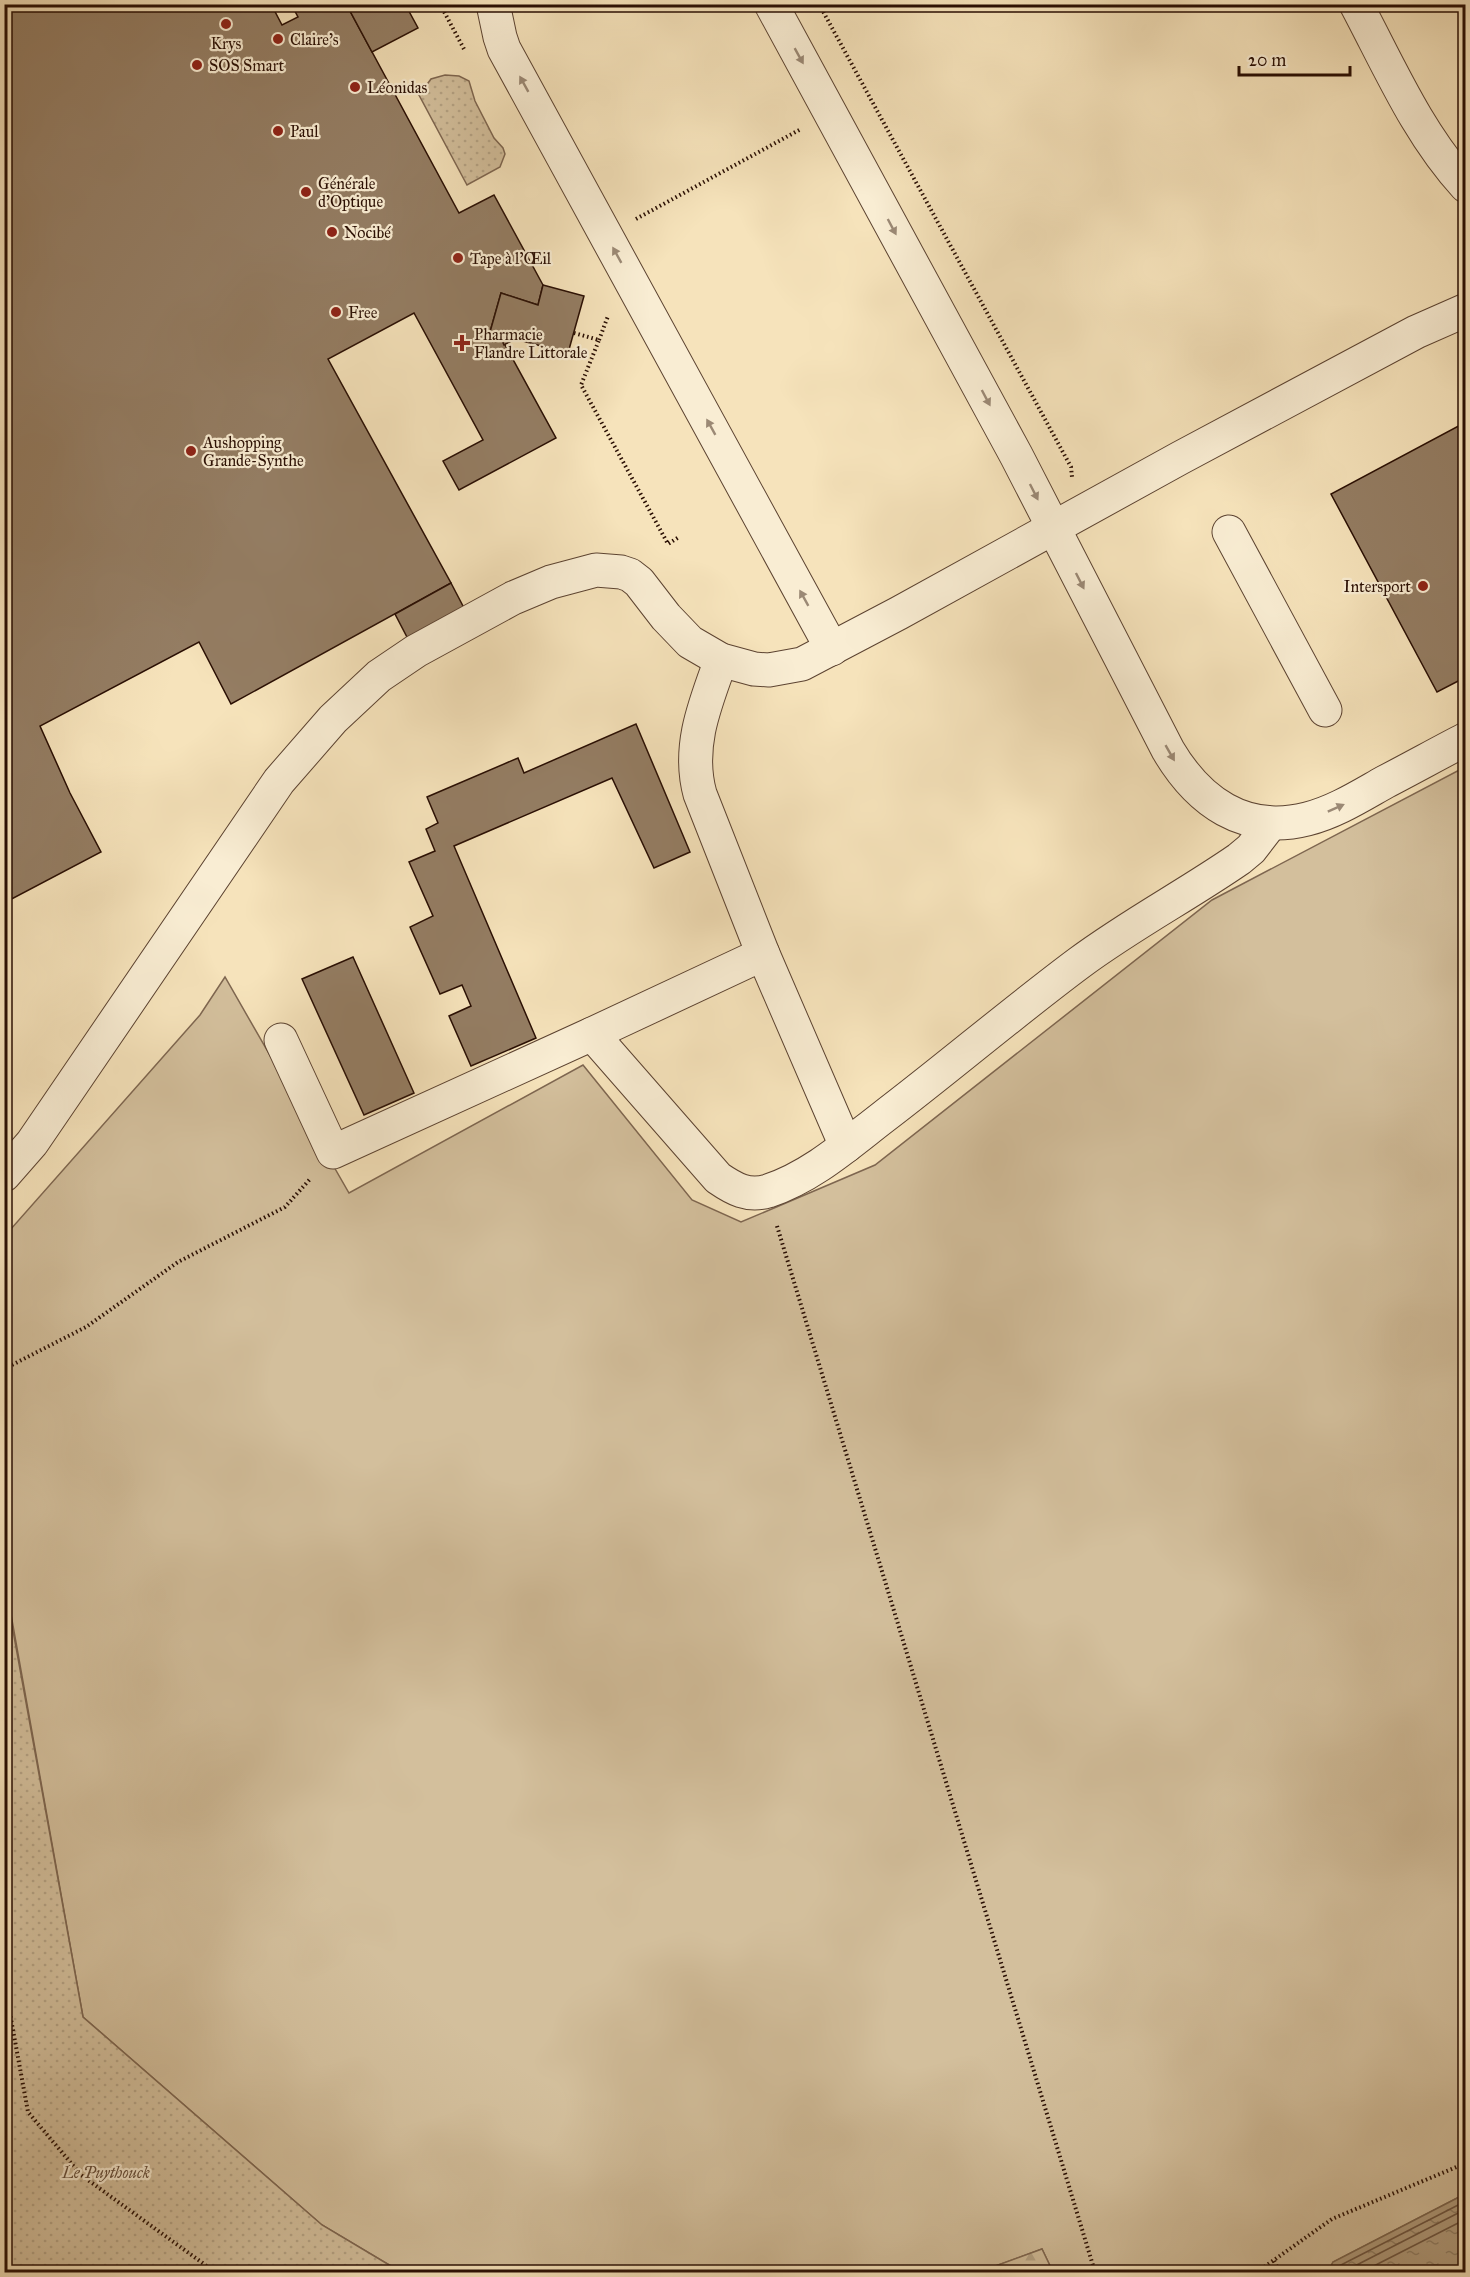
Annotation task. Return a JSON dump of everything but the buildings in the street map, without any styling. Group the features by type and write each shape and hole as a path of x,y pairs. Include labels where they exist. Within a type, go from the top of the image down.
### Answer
{"street":[{"path":"493,4 504,49 832,649"},
{"path":"771,4 1016,455 1067,521 1168,750 1186,778 1207,799 1235,815 1271,823 1305,820 1338,808 1466,739"},
{"path":"1356,4 1428,137 1450,169 1466,186"},
{"path":"4,1175 32,1143 279,782 333,719 372,682 398,662 513,598 569,576 597,570 630,575 639,582 690,642 722,660 754,669 769,670 802,664 1416,332 1466,310"},
{"path":"1229,532 1325,710"},
{"path":"722,660 698,728 696,778 700,794 764,954 846,1146"},
{"path":"592,1034 718,1178 742,1192 752,1194 766,1191 805,1174 846,1146 1079,963 1123,932 1239,859 1251,849 1271,823"},
{"path":"281,1040 333,1152 764,954"}],"path":[{"path":"407,8 414,4"},
{"path":"819,4 1071,467 1074,496 1067,521"},
{"path":"606,235 867,92"},
{"path":"604,308 609,317 581,385 668,544 679,537"},
{"path":"574,333 599,340"},
{"path":"4,1369 86,1327 178,1262 285,1207 333,1152"},
{"path":"766,1191 1095,2272"},
{"path":"4,1981 28,2112 81,2175 215,2272"},
{"path":"1257,2272 1319,2227 1349,2211 1466,2163"},
{"path":"1274,2261 1280,2272"}],"green space":[{"path":"445,75 459,76 469,81 475,101 505,154 500,167 467,185 419,95 431,79"},
{"path":"1465,767 1465,2194 1333,2262 1328,2272 1053,2272 1042,2249 979,2272 401,2272 322,2225 83,2017 5,1581 4,1232 11,1229 200,1015 225,977 349,1193 583,1065 692,1200 741,1222 875,1165 1212,900"},
{"name":"Le Puythouck","path":"4,1581 83,2017 322,2225 401,2272 5,2272"},
{"path":"1042,2249 1053,2272 979,2272"}],"water":[{"path":"1465,2194 1465,2272 1328,2272 1333,2262"}],"place":[{"name":"Krys","path":"226,24"},
{"name":"Claire's","path":"278,39"},
{"name":"SOS Smart","path":"197,65"},
{"name":"Léonidas","path":"355,87"},
{"name":"Paul","path":"278,131"},
{"name":"Générale d'Optique","path":"306,192"},
{"name":"Nocibé","path":"332,232"},
{"name":"Tape à l'Œil","path":"458,258"},
{"name":"Free","path":"336,312"},
{"name":"Pharmacie Flandre Littorale","path":"462,343"},
{"name":"Aushopping Grande-Synthe","path":"191,451"},
{"name":"Intersport","path":"1423,586"}]}
